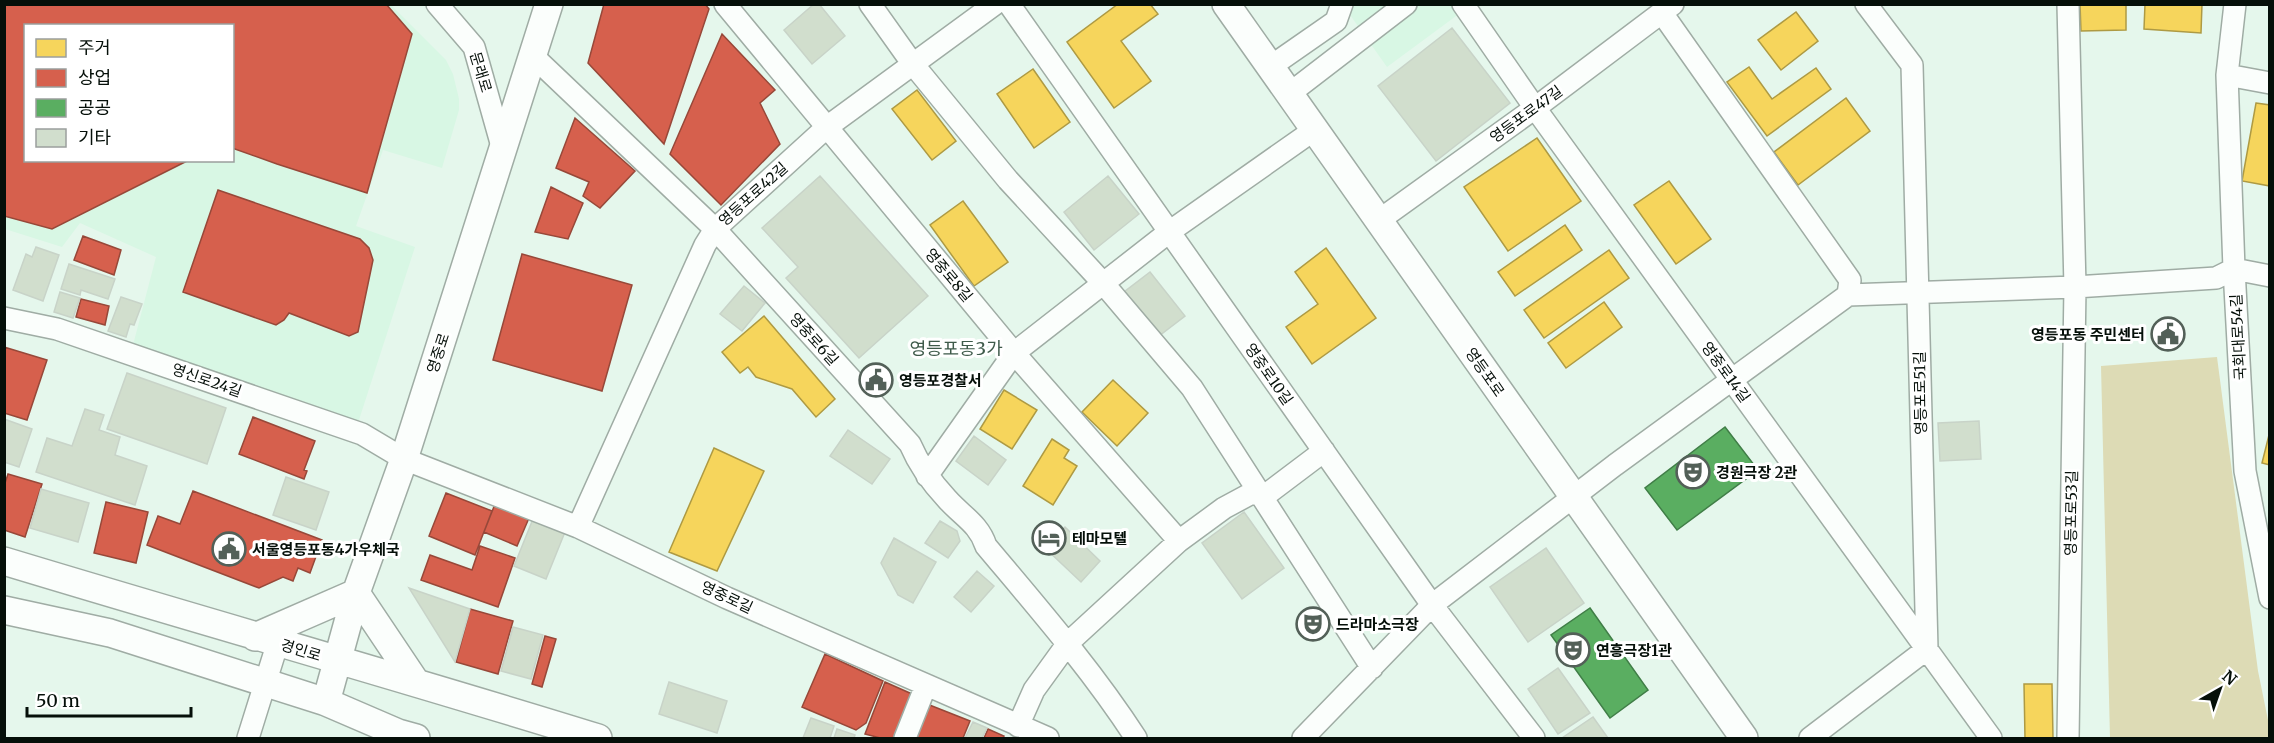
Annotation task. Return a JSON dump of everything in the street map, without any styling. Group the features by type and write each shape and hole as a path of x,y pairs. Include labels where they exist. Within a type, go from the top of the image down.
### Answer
{"main road":[{"name":"영중로","path":"326,702 356,593 404,459 549,4"},
{"name":"영등포로","path":"1226,4 1744,738"},
{"name":"경인로","path":"4,561 336,661 415,681 598,738"},
{"path":"267,640 356,593 415,681"},
{"path":"4,610 110,633 326,702 398,734 416,738"}],"street":[{"name":"문래로","path":"438,4 474,47 503,150"},
{"name":"영중로8길","path":"725,4 1014,353 1179,541"},
{"path":"870,4 912,63 1008,180 1103,283 1192,388 1372,668"},
{"name":"영등포로42길","path":"578,527 701,255 715,229 827,127 995,4"},
{"name":"영중로10길","path":"1009,4 1432,605 1534,738"},
{"path":"1270,67 1336,21 1342,4"},
{"path":"1289,94 1406,4"},
{"name":"영중로14길","path":"1463,4 1535,108 1990,738"},
{"name":"영등포로51길","path":"1866,4 1912,65 1927,649"},
{"name":"영등포로53길","path":"2068,4 2075,287 2068,738"},
{"name":"국회대로54길","path":"2235,4 2227,75 2245,471 2270,598"},
{"path":"1668,9 1850,280 1848,295"},
{"name":"영등포로47길","path":"1378,221 1668,9"},
{"name":"영중로6길","path":"533,57 715,229 910,444 919,466 948,501 982,532 986,546 1068,643 1136,738"},
{"path":"2227,75 2270,83"},
{"path":"927,476 1014,353 1169,232 1314,130"},
{"path":"1303,738 1432,605 1731,379 1848,295 2075,287 2216,278 2234,268 2270,276"},
{"name":"영신로24길","path":"4,318 57,329 363,434 404,459"},
{"path":"1018,726 1034,690 1068,643 1179,541 1224,508 1250,494 1267,494 1324,451"},
{"name":"영중로길","path":"404,459 578,527 727,597 1048,738"},
{"path":"248,738 266,684 267,640"},
{"path":"1810,738 1927,649"},
{"path":"905,738 926,685"}],"shaded area":[{"path":"5,5 391,5 446,60 453,74 459,99 459,110 442,168 383,150 356,226 415,247 358,423 133,345 156,257 80,223 62,247 5,229"},
{"path":"1343,5 1471,5 1387,67"},
{"path":"2217,357 2258,671 2269,725 2269,738 2110,738 2101,366"}],"building: 주거":[{"path":"1118,4 1150,4 1158,14 1121,41 1151,81 1114,108 1067,42"},
{"path":"2080,4 2126,4 2126,30 2081,31"},
{"path":"2145,4 2202,4 2201,33 2144,29"},
{"path":"1796,12 1818,41 1781,70 1758,40"},
{"path":"1749,67 1772,99 1816,68 1831,89 1767,136 1727,82"},
{"path":"1033,69 1070,122 1034,148 997,94"},
{"path":"917,90 956,141 932,160 892,109"},
{"path":"1846,98 1870,131 1798,185 1774,152"},
{"path":"2256,103 2270,105 2270,186 2242,181"},
{"path":"1537,138 1581,201 1508,251 1464,187"},
{"path":"1669,181 1711,239 1676,264 1634,205"},
{"path":"963,201 1008,262 974,286 930,225"},
{"path":"1565,225 1582,250 1515,296 1498,272"},
{"path":"1326,248 1376,318 1312,364 1286,327 1318,304 1295,272"},
{"path":"1609,250 1629,278 1544,338 1524,310"},
{"path":"1604,302 1622,327 1566,368 1548,343"},
{"path":"764,316 835,399 816,417 792,389 756,377 748,367 740,373 722,352"},
{"path":"1113,380 1148,413 1117,446 1082,412"},
{"path":"1004,390 1037,410 1012,449 980,429"},
{"path":"2270,431 2270,465 2262,463"},
{"path":"1052,439 1069,450 1064,458 1077,466 1053,505 1023,486"},
{"path":"714,448 764,471 717,571 669,552"},
{"path":"2024,684 2052,684 2053,738 2025,738"}],"building: 상업":[{"path":"4,4 386,4 412,34 367,193 234,149 234,24 24,24 24,162 185,162 52,229 4,216"},
{"path":"604,4 705,4 709,9 664,144 588,63"},
{"path":"722,34 775,90 760,103 780,144 721,205 670,154"},
{"path":"575,118 635,171 600,208 583,196 589,182 556,168"},
{"path":"551,187 583,203 568,239 535,232"},
{"path":"218,190 360,239 369,248 373,260 358,332 349,336 289,313 276,325 183,292"},
{"path":"83,236 121,250 114,275 74,260"},
{"path":"522,254 632,285 602,391 493,360"},
{"path":"81,299 109,306 105,325 76,317"},
{"path":"4,347 47,360 27,420 4,413"},
{"path":"253,417 315,441 304,470 307,471 304,479 239,454"},
{"path":"8,474 42,484 25,537 4,530 4,486"},
{"path":"193,491 322,540 310,573 298,568 293,581 283,577 259,588 147,545 158,516 180,524"},
{"path":"446,493 492,511 475,555 429,536"},
{"path":"106,502 148,512 136,563 94,553"},
{"path":"495,504 529,518 517,546 484,532"},
{"path":"480,546 515,558 498,607 421,580 430,555 472,570"},
{"path":"470,609 513,621 498,674 456,662"},
{"path":"545,636 556,639 542,687 532,684"},
{"path":"825,654 883,681 866,723 856,730 802,707"},
{"path":"885,682 912,694 894,738 880,738 865,734"},
{"path":"927,704 970,721 963,738 915,738"},
{"path":"988,729 1004,736 1003,738 984,738"}],"building: 공공":[{"path":"1725,427 1758,470 1677,530 1645,488"},
{"path":"1590,608 1648,690 1610,718 1551,635"}],"building: 기타":[{"path":"814,4 819,4 845,36 812,64 784,30"},
{"path":"1452,28 1510,103 1436,161 1378,86"},
{"path":"820,176 928,296 859,358 786,278 798,267 762,228"},
{"path":"1108,176 1139,214 1094,250 1064,212"},
{"path":"36,247 59,255 43,301 13,290 26,254 32,257"},
{"path":"69,264 115,279 108,299 81,290 80,295 61,289"},
{"path":"1150,272 1185,316 1159,336 1124,292"},
{"path":"744,286 765,303 742,331 720,314"},
{"path":"60,292 80,298 73,318 54,312"},
{"path":"121,297 142,304 134,325 130,324 126,337 108,331"},
{"path":"127,373 226,408 207,464 107,429"},
{"path":"85,409 104,415 99,430 120,437 115,455 147,466 135,505 36,472 47,438 72,446"},
{"path":"4,419 32,429 19,467 4,462"},
{"path":"1979,421 1981,459 1940,461 1938,423"},
{"path":"848,430 890,459 872,484 830,456"},
{"path":"974,436 1006,460 988,485 956,461"},
{"path":"286,477 329,492 316,530 273,515"},
{"path":"41,489 89,503 78,542 30,528"},
{"path":"1244,512 1284,568 1242,599 1202,543"},
{"path":"533,519 565,532 546,579 514,566"},
{"path":"940,521 957,531 960,541 948,558 925,543"},
{"path":"1065,527 1100,561 1081,582 1045,548"},
{"path":"894,538 936,562 913,603 898,595 881,563"},
{"path":"1546,548 1584,603 1528,642 1490,587"},
{"path":"977,571 994,586 971,612 954,597"},
{"path":"409,588 470,609 455,662"},
{"path":"513,627 543,635 531,679 501,671"},
{"path":"1558,668 1590,713 1558,734 1528,689"},
{"path":"669,682 727,701 717,733 659,714"},
{"path":"1593,717 1608,738 1562,738"},
{"path":"811,718 834,726 830,738 803,738"},
{"path":"973,722 987,728 982,738 965,738"},
{"path":"837,729 855,735 854,738 834,738"}],"place":[{"name":"영등포동 주민센터","path":"2168,334"},
{"name":"영등포경찰서","path":"876,380"},
{"name":"경원극장 2관","path":"1693,472"},
{"name":"테마모텔","path":"1049,538"},
{"name":"서울영등포동4가우체국","path":"229,549"},
{"name":"드라마소극장","path":"1313,624"},
{"name":"연흥극장1관","path":"1573,650"}],"district":[{"name":"영등포동3가","path":"956,348"}]}
